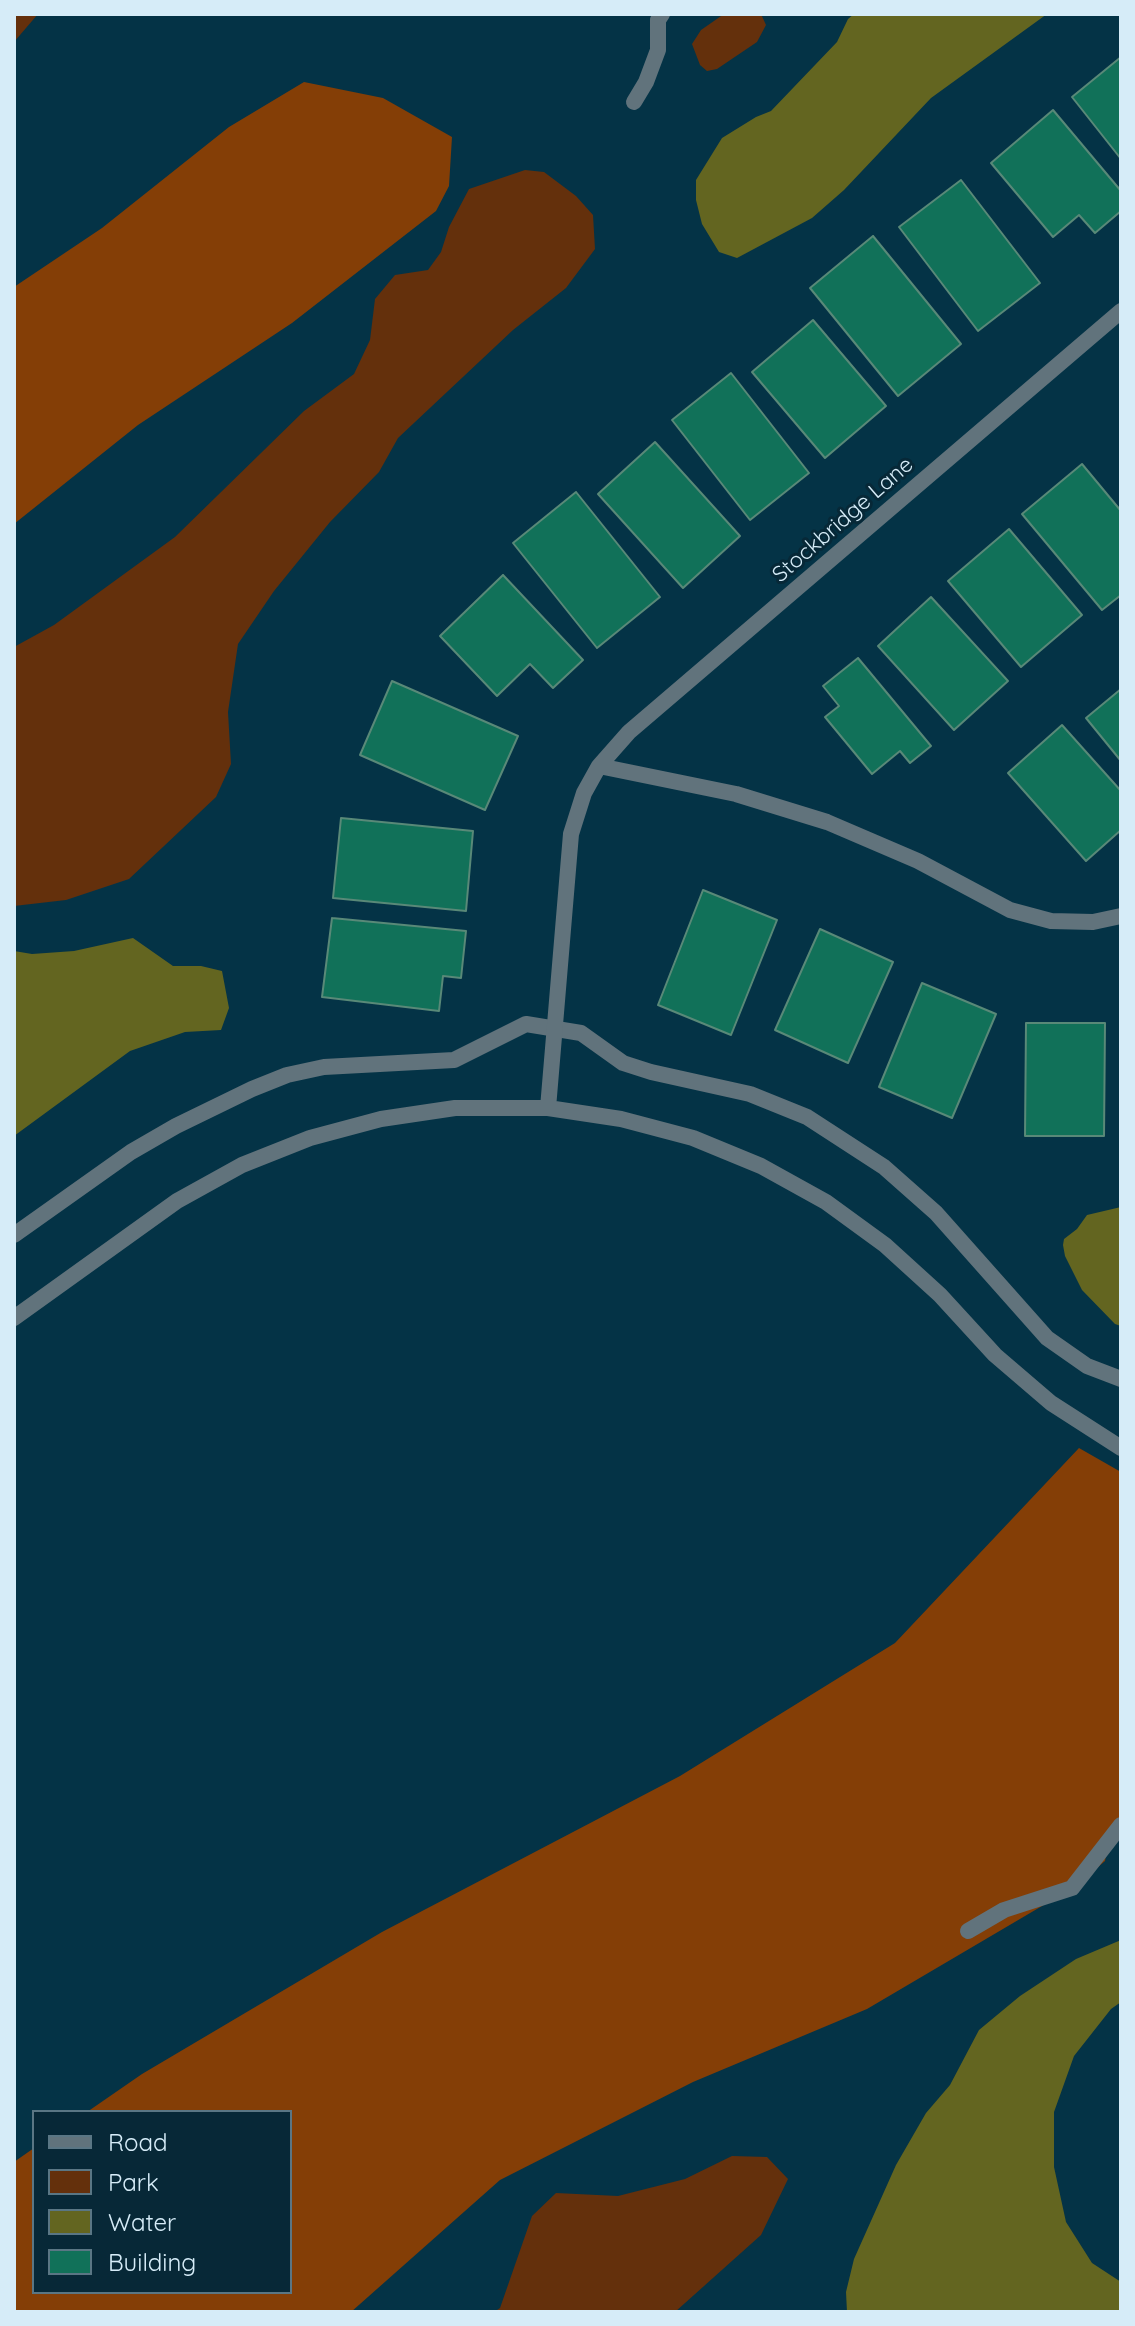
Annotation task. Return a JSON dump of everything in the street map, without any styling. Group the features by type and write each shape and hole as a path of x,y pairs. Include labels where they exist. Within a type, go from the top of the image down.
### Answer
{"street":[{"path":"634,102 646,82 658,50 658,20 662,14"},
{"name":"Stockbridge Lane","path":"548,1108 571,834 584,793 599,766 629,732 1121,311"},
{"path":"599,766 736,794 827,822 918,861 1010,910 1051,921 1093,922 1121,916"},
{"path":"14,1235 131,1152 209,1109 287,1075 324,1067 454,1060 526,1024 581,1033 623,1063 750,1094 807,1117 884,1167 936,1213 1047,1338 1087,1366 1121,1379"},
{"path":"14,1318 177,1201 242,1165 297,1143 381,1119 440,1110 548,1108 621,1119 693,1138 761,1166 826,1202 885,1245 940,1295 995,1355 1051,1403 1121,1448"},
{"path":"968,1931 1004,1910 1072,1888 1121,1825"}],"green space":[{"path":"14,14 38,14 14,42"},
{"path":"724,14 761,14 766,25 757,42 717,69 707,71 700,65 692,44 701,30"},
{"path":"525,170 544,172 576,196 593,215 595,249 566,288 513,330 398,438 379,472 330,522 274,591 238,644 228,712 231,764 216,797 129,879 66,900 14,906 14,647 54,625 175,537 304,411 354,374 370,340 375,299 395,275 428,270 441,252 449,227 469,189"},
{"path":"732,2156 767,2157 788,2179 761,2235 675,2312 494,2312 500,2308 532,2216 556,2193 618,2196 685,2179"}],"shaded area":[{"path":"304,82 383,98 452,137 449,186 436,211 292,323 138,425 14,524 14,287 102,228 229,127"},
{"path":"1079,1448 1121,1472 1121,1829 1107,1849 1105,1861 1076,1886 867,2009 693,2082 500,2180 351,2312 14,2312 14,2162 32,2149 32,2294 292,2294 292,2110 90,2110 142,2074 382,1932 680,1776 895,1643"}],"water":[{"path":"854,14 1047,14 931,98 844,190 812,218 737,258 719,252 702,224 696,200 696,180 722,138 771,111 837,42 848,19"},
{"path":"133,938 173,966 201,966 222,971 229,1008 221,1030 185,1032 130,1051 14,1136 14,951 32,954 74,951"},
{"path":"1121,1207 1121,1326 1115,1324 1082,1290 1065,1256 1063,1245 1064,1239 1077,1229 1087,1215"},
{"path":"1121,1940 1121,2002 1111,2009 1074,2056 1054,2112 1054,2167 1066,2222 1092,2263 1121,2282 1121,2312 847,2312 846,2292 854,2259 896,2165 926,2113 950,2085 979,2030 1020,1996 1076,1959"}],"building":[{"path":"1121,57 1121,159 1072,97"},
{"path":"1053,110 1121,191 1121,211 1095,233 1079,215 1053,237 991,163"},
{"path":"961,180 1040,283 978,331 899,227"},
{"path":"873,236 961,344 898,396 810,288"},
{"path":"813,320 886,406 825,458 752,372"},
{"path":"731,373 809,473 750,520 672,420"},
{"path":"655,442 740,536 683,588 598,494"},
{"path":"1082,464 1121,511 1121,595 1102,610 1022,514"},
{"path":"576,492 660,597 597,648 513,543"},
{"path":"1009,529 1082,615 1021,667 948,581"},
{"path":"503,575 583,660 553,688 530,664 497,696 440,636"},
{"path":"931,597 1008,681 954,730 878,646"},
{"path":"858,658 931,746 910,763 900,751 872,774 825,717 839,706 823,686"},
{"path":"392,681 518,736 485,810 360,755"},
{"path":"1121,689 1121,761 1086,718"},
{"path":"1062,725 1121,791 1121,830 1086,861 1008,773"},
{"path":"341,818 473,831 466,911 333,898"},
{"path":"703,890 777,920 731,1035 658,1005"},
{"path":"332,918 466,931 461,978 443,976 439,1011 322,997"},
{"path":"820,929 893,962 848,1063 775,1030"},
{"path":"922,983 996,1014 952,1118 879,1087"},
{"path":"1026,1023 1105,1023 1104,1136 1025,1136"}]}
